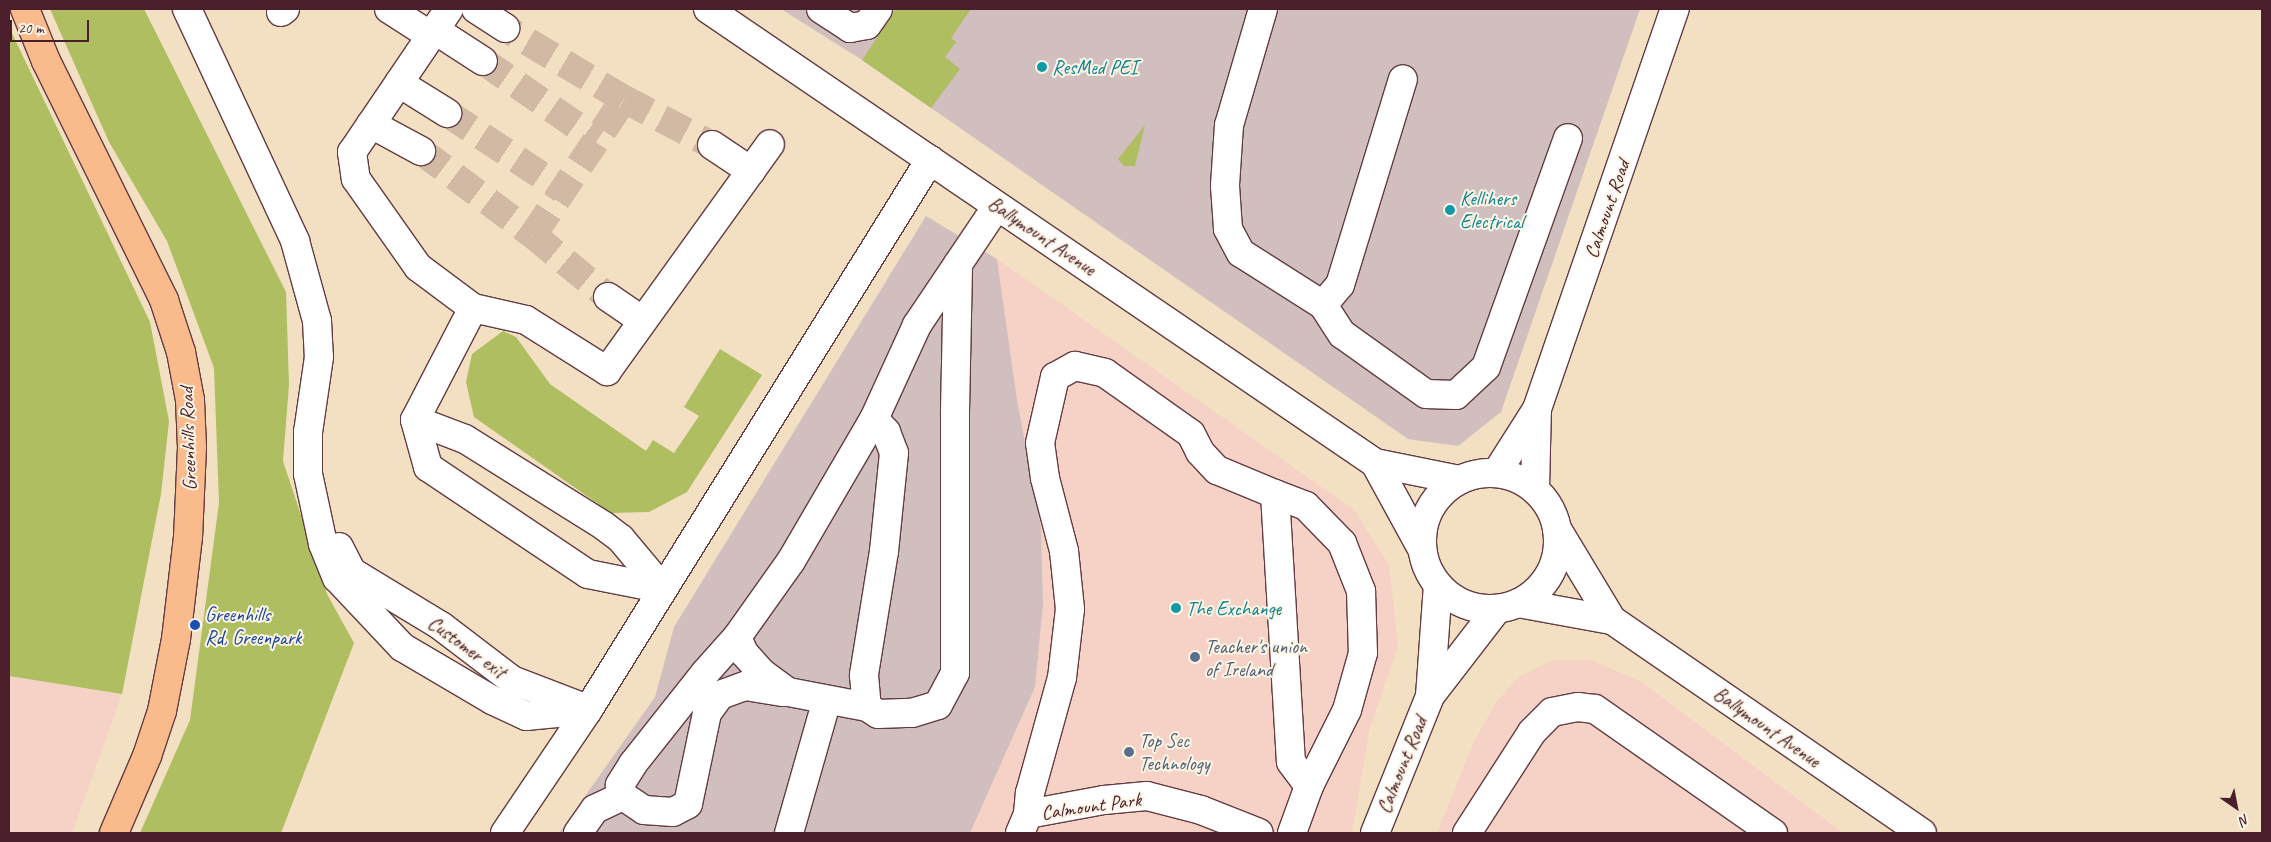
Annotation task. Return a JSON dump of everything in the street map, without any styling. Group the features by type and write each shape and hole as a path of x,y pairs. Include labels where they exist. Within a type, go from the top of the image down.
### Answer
{"main road":[{"name":"Greenhills Road","path":"25,9 59,86 164,300 181,352 190,400 192,447 188,529 176,639 162,711 148,756 114,833"}],"street":[{"path":"187,9 294,240 317,321 319,357 308,432 308,474 323,544 337,578 402,647 492,700 526,716 588,710"},
{"name":"Customer exit","path":"203,9 289,185 319,268 335,357 318,463 329,522 352,572 441,626 512,680 588,710"},
{"path":"388,9 438,25 483,61"},
{"path":"476,9 505,28"},
{"name":"Ballymount Avenue","path":"708,9 1375,463 1459,480"},
{"path":"821,9 850,28 867,25 878,9"},
{"path":"1263,9 1229,125 1225,186 1228,229 1241,252 1323,306 1342,334 1426,394 1456,395 1486,367 1568,138"},
{"name":"Calmount Road","path":"1497,472 1537,410 1675,9"},
{"path":"438,25 352,152 356,179 418,267 473,308 526,320 607,371 770,144"},
{"path":"1323,306 1340,285 1403,79"},
{"path":"399,83 447,113"},
{"path":"371,124 421,151"},
{"path":"712,145 751,171"},
{"path":"504,833 588,710 930,160"},
{"path":"958,264 955,410 955,673 938,705 904,713 878,714 867,707 745,686 720,695 707,713 688,804 672,812 644,810 622,796 620,785 633,764 705,673 738,637 791,561 874,419 918,325 958,264 997,206"},
{"path":"608,297 643,321"},
{"path":"473,308 415,420 428,467 588,574 663,589"},
{"path":"1024,824 1030,793 1062,678 1070,610 1064,551 1045,478 1040,443 1055,377 1075,366 1105,373 1191,434 1200,452 1217,470 1306,506 1342,543 1361,591 1363,653 1347,710 1309,786 1292,833"},
{"name":"Calmount Road","path":"1535,489 1537,410"},
{"path":"867,707 864,675 884,551 894,453 886,432 874,419"},
{"path":"415,420 465,439 604,526 621,539 663,589"},
{"name":"Ballymount Avenue","path":"1375,463 1422,547"},
{"path":"1497,472 1517,478 1535,489 1550,507 1557,529 1558,551 1550,573 1536,590 1507,606 1475,608 1455,600 1438,585 1427,568 1422,547 1423,527 1430,508 1442,492 1459,480 1478,473 1497,472"},
{"path":"1275,494 1291,762 1309,786"},
{"name":"Ballymount Avenue","path":"1557,529 1612,620 1922,833"},
{"name":"Calmount Road","path":"1374,833 1430,696 1438,585"},
{"name":"Ballymount Avenue","path":"1507,606 1612,620"},
{"name":"Calmount Road","path":"1430,696 1507,606"},
{"path":"738,637 744,653 762,673 788,692"},
{"path":"789,833 827,700"},
{"path":"1467,833 1532,732 1552,712 1578,707 1595,709 1773,833"},
{"path":"578,833 595,809 622,796"},
{"name":"Calmount Park","path":"1024,824 1104,800 1147,796 1201,810 1259,833"}],"shaded area":[{"path":"781,9 1640,9 1501,412 1458,446 1408,439 862,60"},
{"path":"926,216 997,259 1017,400 1041,527 1043,605 1035,687 970,833 559,833 655,697 674,627"},
{"path":"997,259 1354,510 1389,565 1398,646 1369,731 1352,833 970,833 1035,687 1043,605 1041,527 1017,401"},
{"path":"1554,660 1590,660 1640,681 1843,833 1437,833 1473,743 1497,701 1519,677"},
{"path":"9,676 122,694 72,833 9,833"}],"green space":[{"path":"50,9 144,9 286,292 289,385 283,461 327,594 354,643 281,833 140,833 190,720 219,503 214,368 167,241 109,142"},
{"path":"896,9 971,9 951,38 956,42 945,57 960,69 931,108 862,60"},
{"path":"9,27 150,322 169,421 161,494 122,694 9,676"},
{"path":"1145,125 1135,166 1124,166 1118,159"},
{"path":"503,331 516,337 550,384 646,451 653,440 674,453 699,416 684,407 720,349 762,375 687,492 649,512 611,513 474,417 466,382 472,354"}],"tunnel":[{"path":"421,151 533,235 624,99 505,28"},
{"path":"483,61 597,140"},
{"path":"624,99 712,145"},
{"path":"447,113 562,189"},
{"path":"533,235 608,297"}],"place":[{"name":"ResMed PEI","path":"1042,67"},
{"name":"Kellihers Electrical","path":"1450,210"},
{"name":"The Exchange","path":"1176,608"},
{"name":"Greenhills Rd, Greenpark","path":"195,625"},
{"name":"Teacher's union of Ireland","path":"1195,657"},
{"name":"Top Sec Technology","path":"1129,752"}]}
